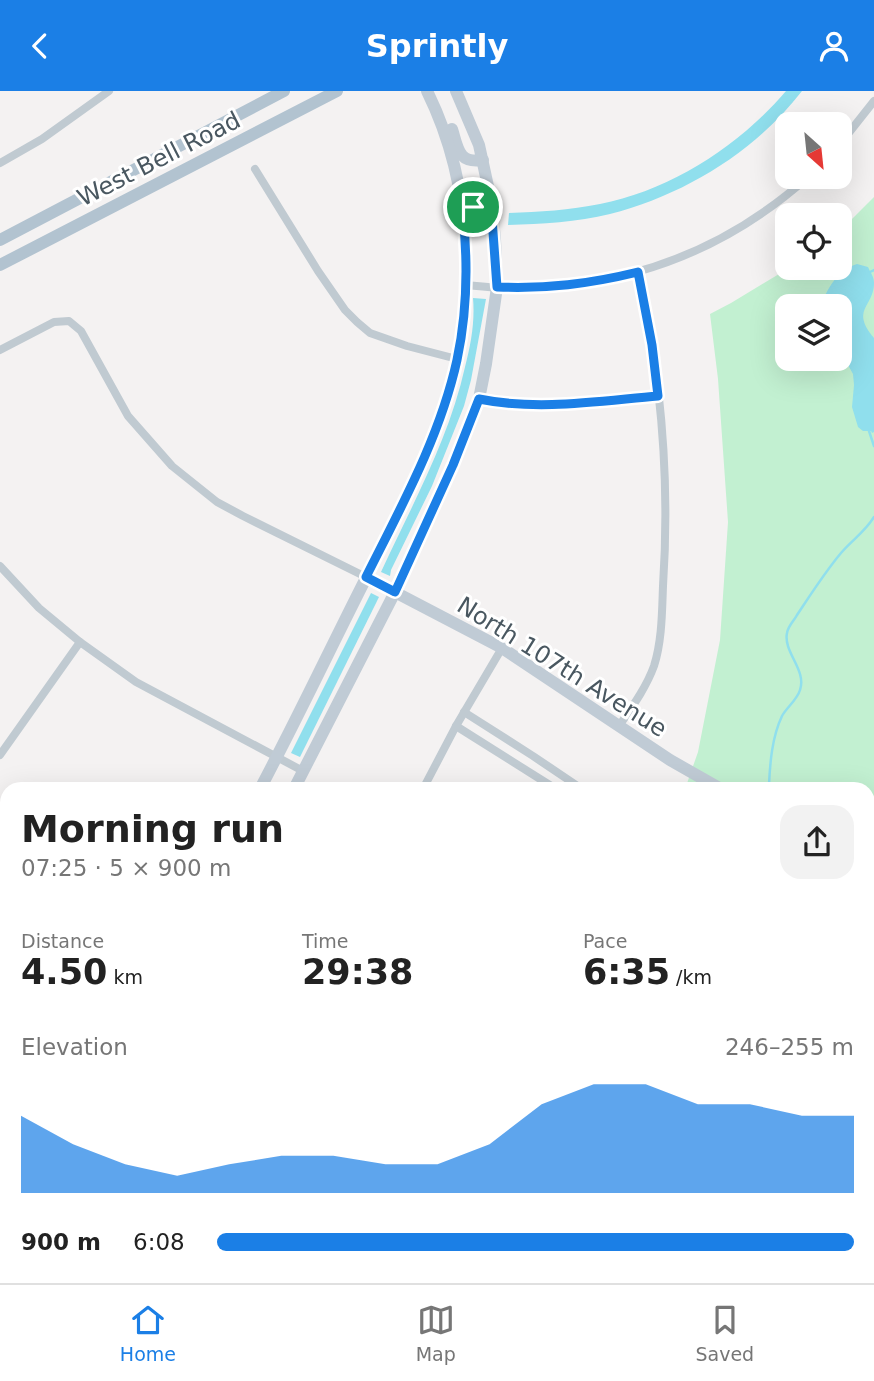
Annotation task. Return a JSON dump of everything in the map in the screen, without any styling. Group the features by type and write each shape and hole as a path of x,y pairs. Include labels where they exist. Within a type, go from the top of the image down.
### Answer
{"main road":[{"name":"West Bell Road","path":"0,240 284,91"},
{"name":"West Bell Road","path":"0,265 337,91"}],"street":[{"path":"0,163 42,139 108,91"},
{"path":"264,782 426,453 445,404 457,359 464,314 463,216 456,173 445,134 427,91"},
{"path":"297,782 395,592 453,465 479,399 497,287 491,205 479,145 456,91"},
{"path":"852,129 874,101"},
{"path":"434,104 449,121 463,158 468,161 482,160"},
{"path":"255,169 318,271 345,310 357,322 370,333 457,359"},
{"path":"465,285 530,289 605,280 638,272 703,248 729,235 793,189"},
{"path":"463,216 473,207 491,205"},
{"path":"619,726 639,697 654,666 660,631 665,566 666,514 658,396 652,345 638,272"},
{"name":"North 107th Avenue","path":"0,350 54,322 69,321 82,331 128,416 172,466 217,502 502,648 670,760 709,782"},
{"path":"479,399 545,406 658,396"},
{"path":"0,566 39,608 80,642 152,692 303,771"},
{"path":"0,755 80,642"},
{"path":"426,782 502,648"},
{"path":"464,712 572,782"},
{"path":"456,726 545,782"}],"green space":[{"path":"874,197 874,782 687,782 698,752 720,640 728,522 718,379 710,314 775,276 775,280 852,280 852,219"}],"water":[{"path":"786,91 802,91 784,112 775,112 775,121 740,152 691,183 665,195 638,206 585,219 508,225 509,213 600,204 678,177 725,147"},
{"path":"857,264 868,267 874,281 871,298 863,314 867,328 874,338 872,433 858,427 852,407 852,294 826,294 835,280 852,280 852,266"},
{"path":"473,298 486,299 464,406 432,486 390,576 381,572 440,446 458,394 471,341"},
{"path":"371,593 379,597 300,757 291,753"}],"waterway":[{"path":"870,272 874,270"},
{"path":"869,431 874,446"},
{"path":"769,782 776,733 782,716 799,694 801,683 798,668 788,647 788,630 829,568 874,517"}],"route":[{"path":"491,205 497,287 556,287 638,272 652,345 658,396 545,406 479,399 453,465 395,592 366,577 426,453 445,404 457,359 464,314 466,279 463,216 473,207 491,205"}]}
